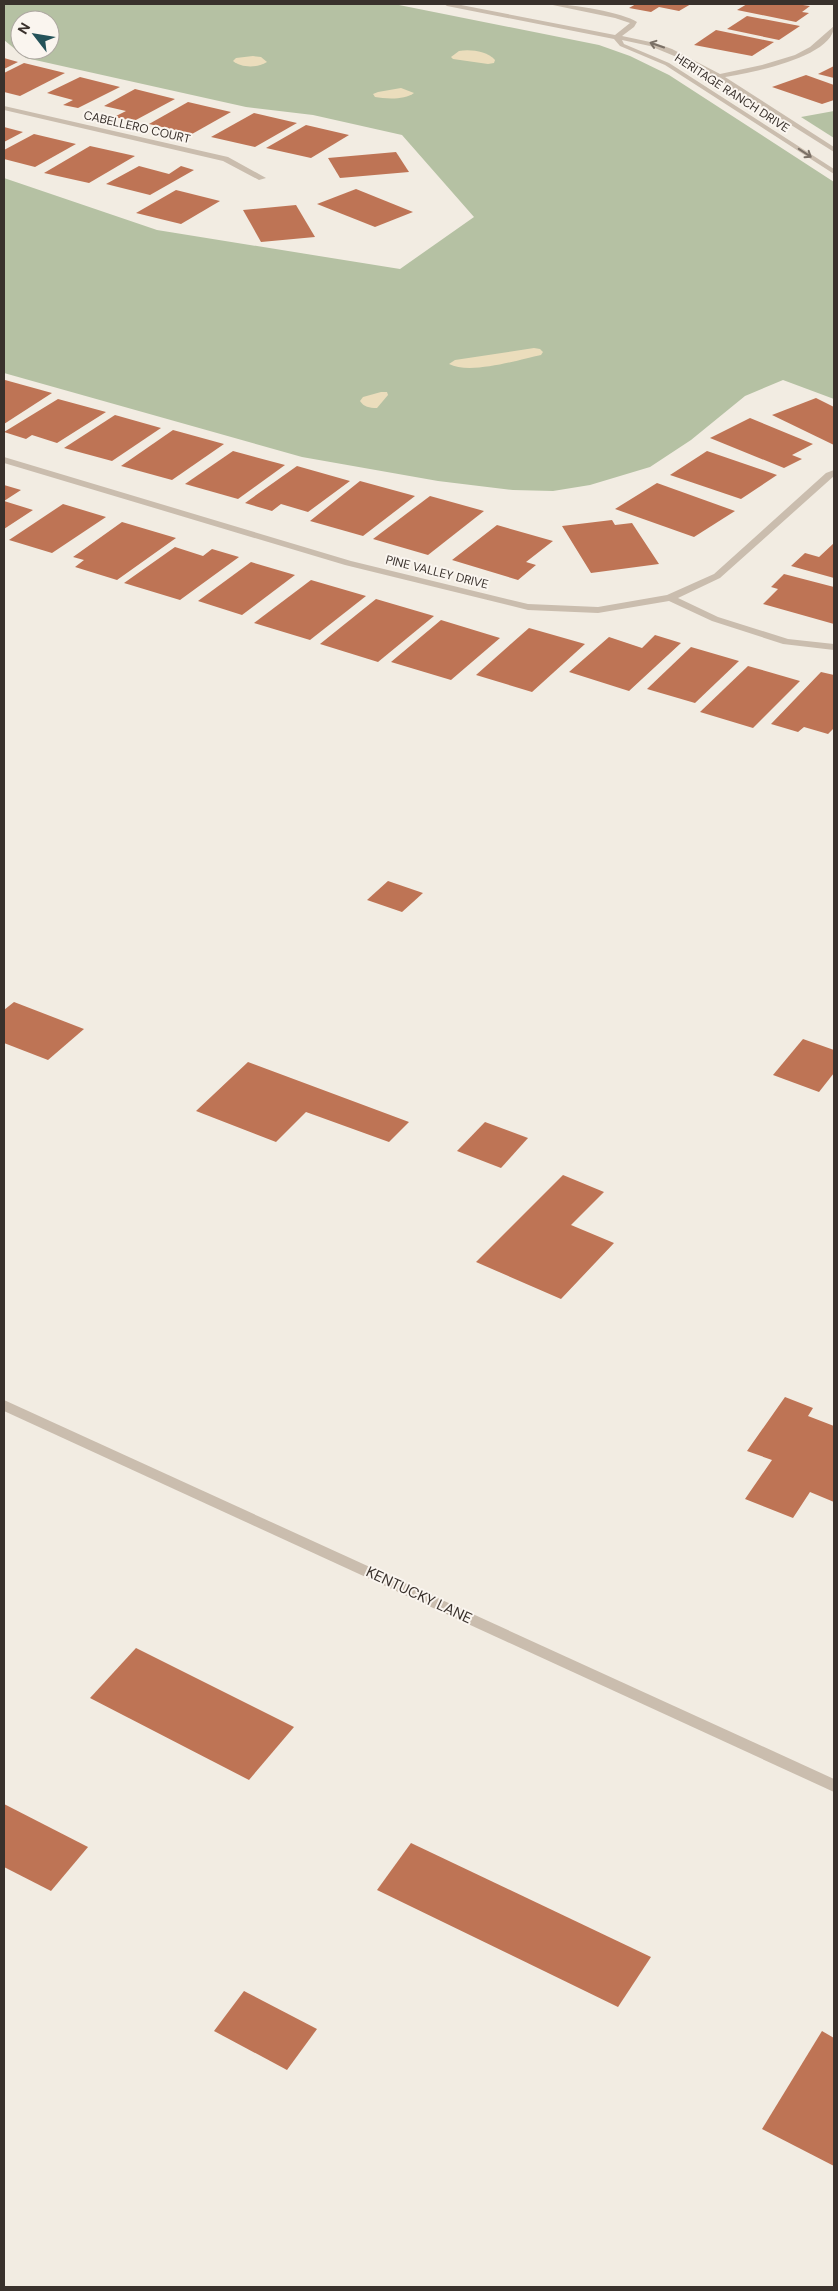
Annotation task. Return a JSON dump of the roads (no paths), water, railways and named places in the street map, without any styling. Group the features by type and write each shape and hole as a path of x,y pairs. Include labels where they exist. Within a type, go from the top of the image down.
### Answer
{"street":[{"name":"HERITAGE RANCH DRIVE","path":"447,4 616,37 635,38 662,46 719,76 834,150"},
{"path":"551,4 616,16 634,22 632,26 616,37"},
{"path":"694,80 784,62 820,42 834,28"},
{"name":"HERITAGE RANCH DRIVE","path":"616,37 622,45 654,58 694,80 834,172"},
{"name":"CABELLERO COURT","path":"4,108 225,158 262,178"},
{"name":"PINE VALLEY DRIVE","path":"4,460 348,564 528,607 598,610 670,598 716,576 829,475 834,473"},
{"path":"670,598 715,619 787,642 834,647"},
{"name":"KENTUCKY LANE","path":"4,1405 834,1786"}]}
